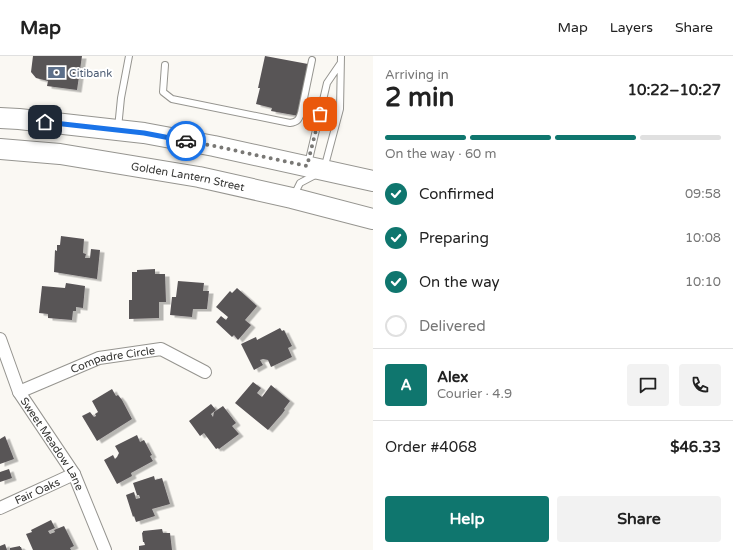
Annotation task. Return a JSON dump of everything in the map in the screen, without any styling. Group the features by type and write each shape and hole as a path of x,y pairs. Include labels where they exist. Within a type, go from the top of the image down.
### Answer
{"main road":[{"path":"0,118 118,130 214,146 373,181"},
{"name":"Golden Lantern Street","path":"0,150 60,154 200,177 292,198 373,219"}],"street":[{"name":"Sweet Meadow Lane","path":"0,339 19,392 74,474 105,550"},
{"name":"Compadre Circle","path":"19,392 99,358 161,349 205,372"},
{"name":"Fair Oaks","path":"0,508 74,474"}],"lane":[{"path":"118,130 121,98 129,56"},
{"path":"292,198 300,183 315,168 340,109 341,56"},
{"path":"165,65 163,92 172,99 290,123 296,122 299,119 312,60"},
{"path":"315,168 327,83 340,64"}],"building":[{"name":"Citibank","path":"33,56 82,56 77,90 47,86 48,81 36,78 31,72"},
{"path":"265,56 308,64 299,116 271,111 272,108 256,104"},
{"path":"61,236 84,239 83,253 86,254 85,258 90,258 91,249 100,250 97,279 54,272 55,250 57,251 57,245 60,245"},
{"path":"155,269 155,274 165,274 166,302 159,302 159,318 129,319 129,300 132,300 132,272 137,272 137,270"},
{"path":"178,281 204,283 203,291 209,291 207,309 193,309 192,317 170,315 172,297 176,297"},
{"path":"66,283 85,286 83,308 76,307 76,311 73,311 72,320 48,318 48,314 39,313 42,286 65,288"},
{"path":"237,288 257,306 245,320 251,325 238,340 234,335 232,337 216,322 221,316 226,320 228,317 216,307 230,291 232,293"},
{"path":"280,328 282,331 284,330 292,346 288,348 292,357 271,367 268,360 260,360 263,365 254,370 241,344 256,337 257,340"},
{"path":"253,382 261,388 257,393 262,397 271,385 290,401 282,414 268,430 235,403"},
{"path":"112,389 116,396 118,395 122,400 132,419 97,441 82,416 90,412 94,417 96,416 95,414 98,412 92,401"},
{"path":"211,404 216,410 211,414 213,417 214,412 223,406 236,423 232,426 239,434 219,449 216,449 204,433 200,436 189,421"},
{"path":"137,435 140,442 144,440 152,455 150,456 153,461 131,473 132,476 117,484 104,460 113,455 115,459 119,453 115,446"},
{"path":"5,436 14,459 0,464 0,439"},
{"path":"9,469 12,478 0,482 0,472"},
{"path":"154,476 155,480 162,478 170,504 152,509 155,516 136,522 126,495 134,492 136,499 140,498 139,495 137,495 133,483"},
{"path":"51,520 55,528 48,531 50,534 55,532 54,530 64,526 74,546 70,548 71,550 33,550 26,534"},
{"path":"162,529 163,533 170,533 172,550 139,550 139,546 145,545 143,542 143,531"},
{"path":"5,544 7,550 0,550 0,546"},
{"path":"20,546 22,550 10,550 10,548"}],"way so far":[{"path":"186,141 307,166 320,114"}],"place":[{"name":"Citibank","path":"56,73"}],"route":[{"path":"45,122 144,133 186,141"}]}
